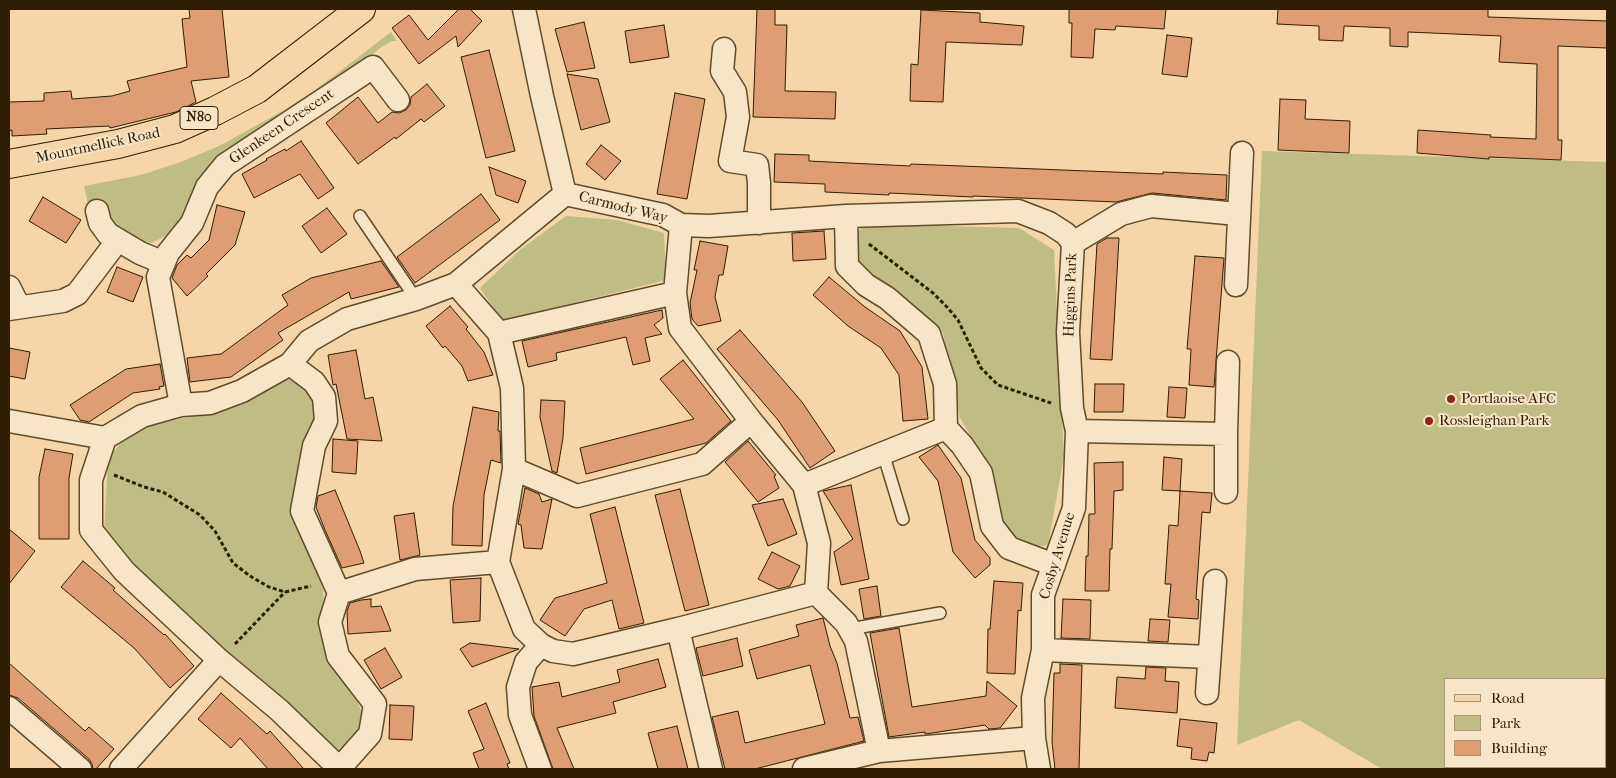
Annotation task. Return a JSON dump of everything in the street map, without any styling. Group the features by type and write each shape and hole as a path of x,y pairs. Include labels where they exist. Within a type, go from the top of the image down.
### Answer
{"main road":[{"name":"Mountmellick Road","path":"9,164 118,144 175,129 257,89 361,9"}],"street":[{"path":"9,421 105,438 142,416 181,405 210,403 242,390 290,364 309,341 347,319 416,299 456,284 565,194 524,9"},
{"path":"724,49 722,71 735,92 738,117 730,161 757,165 759,222"},
{"name":"Glenkeen Crescent","path":"181,405 158,277 168,253 192,223 207,187 225,165 373,67 398,100"},
{"path":"1236,285 1242,153"},
{"name":"Carmody Way","path":"565,194 663,215 681,225"},
{"name":"Higgins Park","path":"1077,431 1072,408 1068,332 1073,243 1121,214 1151,206 1238,214"},
{"path":"97,210 100,223 108,234 164,263"},
{"path":"879,751 856,641 846,622 816,593 819,543 804,485 751,421 680,328 675,293 681,225 709,226 759,222 846,222 1018,211 1049,224 1066,234 1073,243"},
{"path":"846,222 847,266 866,285 887,298 929,334 945,384 946,428 962,445 980,473 992,526 1009,548 1054,565"},
{"path":"9,287 14,308 63,301 77,294 118,240"},
{"path":"456,284 499,333 512,388 514,469 498,562 524,630 553,651 573,654 816,593"},
{"path":"499,333 675,293"},
{"path":"1226,492 1228,362"},
{"path":"105,438 91,480 91,530 124,571 220,660 279,710 340,769 370,734 376,704 338,656 330,622 337,587 302,511 314,446 326,421 324,397 314,382 290,364"},
{"path":"514,469 577,496 702,464 751,421"},
{"path":"804,485 946,428"},
{"path":"1077,431 1226,434"},
{"name":"Cosby Avenue","path":"1038,769 1034,738 1033,698 1043,650 1043,595 1074,508 1077,431"},
{"path":"337,587 416,569 498,562"},
{"path":"1207,694 1215,581"},
{"path":"678,628 711,769"},
{"path":"540,769 520,714 518,687 526,662 541,644"},
{"path":"1043,650 1209,657"},
{"path":"121,769 220,660"},
{"path":"9,708 80,769"},
{"path":"804,769 879,751 1034,738"}],"lane":[{"path":"360,216 416,299"},
{"path":"884,453 903,519"},
{"path":"850,629 940,613"}],"path":[{"path":"846,222 922,283 947,307 958,320 981,368 998,385 1042,402 1072,408"},
{"path":"95,468 144,487 163,492 181,501 200,515 215,532 233,563 269,587 285,592 337,587"},
{"path":"220,660 285,592"}],"green space":[{"path":"391,32 397,41 392,41 380,48 343,80 218,160 199,176 194,186 191,203 175,231 152,243 137,241 89,209 84,186 141,175 181,162 219,146 288,108 318,88"},
{"name":"Rossleighan Park","path":"1262,151 1607,162 1607,769 1382,769 1299,720 1237,745"},
{"path":"566,216 617,220 664,233 666,280 502,321 480,288 521,249"},
{"path":"867,224 1019,228 1054,250 1064,456 1048,545 1026,549 1009,539 1001,520 988,466 960,418 943,333 856,265 854,234"},
{"path":"286,379 299,383 310,391 315,403 317,419 305,440 291,504 323,589 325,622 366,723 351,745 338,750 128,567 104,533 108,459 131,430 223,409"}],"building":[{"path":"189,9 222,9 229,77 191,81 196,102 176,112 110,128 109,126 46,129 47,134 12,136 12,130 9,131 9,102 44,101 44,93 71,91 72,99 112,96 130,91 127,81 187,67 182,19 190,18"},
{"path":"459,9 470,9 482,21 458,47 456,36 419,64 392,28 409,15 428,40"},
{"path":"757,9 775,9 775,25 787,25 785,91 836,92 835,119 753,117"},
{"path":"1069,9 1166,9 1164,29 1116,26 1115,30 1095,29 1093,58 1071,57 1072,23 1069,23"},
{"path":"1278,9 1488,9 1488,17 1607,21 1607,48 1558,46 1558,140 1562,140 1561,160 1489,157 1489,159 1417,153 1418,130 1491,135 1490,137 1536,139 1537,64 1499,62 1501,36 1408,32 1408,47 1390,46 1390,28 1344,26 1343,41 1319,40 1319,26 1277,24"},
{"path":"921,10 980,13 980,22 1024,26 1022,45 946,42 943,102 910,101 911,64 918,65"},
{"path":"584,22 595,68 567,72 555,29"},
{"path":"664,25 669,57 630,63 625,31"},
{"path":"1167,35 1192,38 1187,77 1162,74"},
{"path":"489,50 515,151 486,158 461,57"},
{"path":"567,74 598,79 610,122 581,130"},
{"path":"427,84 445,106 424,122 421,119 396,139 395,137 358,164 326,123 358,97 378,123 392,112 399,113 406,110 410,105 411,97"},
{"path":"675,93 705,99 687,199 657,194"},
{"path":"1280,99 1306,100 1305,119 1350,121 1349,153 1278,150"},
{"path":"301,141 334,188 318,199 300,174 254,198 242,174"},
{"path":"601,145 621,161 605,180 586,164"},
{"path":"775,154 809,155 809,161 910,166 911,164 1227,175 1226,200 1152,193 1116,202 825,192 825,184 774,182"},
{"path":"489,167 526,181 518,203 496,195"},
{"path":"481,194 500,220 415,283 397,257"},
{"path":"43,197 81,220 66,243 29,221"},
{"path":"217,205 245,212 235,245 206,274 208,276 187,296 172,278 177,265 187,255 191,258 209,240"},
{"path":"327,208 347,234 321,253 302,226"},
{"path":"824,231 826,259 793,261 792,233"},
{"path":"1107,238 1119,238 1112,360 1090,359 1097,244"},
{"path":"700,241 728,246 723,275 719,275 715,297 721,321 698,326 692,319 690,303 697,270 694,270"},
{"path":"1195,256 1224,258 1214,387 1189,385 1191,349 1187,349"},
{"path":"381,261 399,287 351,299 349,292 278,333 283,340 231,377 190,382 187,358 221,354 288,305 282,295 311,278"},
{"path":"117,267 143,277 133,302 107,292"},
{"path":"829,277 865,307 900,331 922,367 928,419 903,421 899,375 881,348 848,326 813,295"},
{"path":"450,306 468,327 466,329 484,352 493,375 468,381 462,366 445,346 443,348 426,326"},
{"path":"662,310 663,318 654,325 662,334 645,338 650,361 633,365 626,337 556,353 557,360 528,367 522,341"},
{"path":"740,330 802,402 835,451 810,468 778,420 717,349"},
{"path":"9,348 30,352 25,379 9,376"},
{"path":"356,350 365,399 373,397 382,441 347,439 336,384 333,385 328,355"},
{"path":"683,360 731,421 706,443 586,474 580,448 694,419 660,379"},
{"path":"160,364 164,386 159,387 160,389 133,393 89,422 80,420 70,405 126,369"},
{"path":"1095,384 1124,384 1123,412 1094,412"},
{"path":"1169,387 1187,388 1185,418 1167,417"},
{"path":"541,400 565,401 563,438 557,473 552,471 540,417"},
{"path":"473,407 499,412 498,431 500,431 501,463 491,460 484,495 482,546 452,545 453,506"},
{"path":"333,439 358,441 356,474 332,472"},
{"path":"748,441 776,475 774,476 779,488 758,502 725,462"},
{"path":"938,445 961,478 975,540 990,558 990,565 975,578 953,552 938,481 919,457"},
{"path":"45,449 73,454 69,478 69,539 39,539 39,477"},
{"path":"1164,457 1182,459 1180,491 1162,490"},
{"path":"1123,462 1123,490 1114,491 1109,591 1085,591 1089,514 1095,514 1094,463"},
{"path":"851,485 869,579 841,585 834,552 853,539 823,491"},
{"path":"525,488 539,494 542,502 552,499 542,549 524,548 521,525 518,524"},
{"path":"680,489 709,605 685,611 655,495"},
{"path":"335,490 364,563 342,568 325,530 316,507 318,496"},
{"path":"1180,491 1212,493 1210,513 1202,512 1196,599 1199,600 1198,619 1168,617 1171,584 1165,584 1169,525 1178,526"},
{"path":"783,499 797,534 768,546 752,505"},
{"path":"615,507 644,623 619,629 612,600 584,609 565,636 540,620 555,598 607,583 590,514"},
{"path":"414,513 420,555 400,560 394,516"},
{"path":"9,529 35,551 9,584"},
{"path":"772,552 800,566 790,586 778,589 758,579"},
{"path":"83,561 115,588 113,590 165,634 194,666 170,688 134,648 61,587"},
{"path":"481,578 480,621 453,623 450,580"},
{"path":"994,581 1023,583 1021,611 1018,610 1015,674 987,673 988,629 990,629"},
{"path":"877,586 881,616 864,619 859,589"},
{"path":"371,599 371,607 381,606 391,631 348,634 347,611 350,603"},
{"path":"1063,599 1091,600 1090,639 1061,638"},
{"path":"823,618 830,646 837,663 850,718 858,717 864,741 755,769 725,769 712,717 738,711 745,743 825,724 810,665 757,679 749,650 799,636 796,625"},
{"path":"1150,619 1170,620 1168,642 1148,641"},
{"path":"899,628 912,707 986,696 987,681 1017,706 1000,728 989,729 985,725 889,737 870,633"},
{"path":"737,638 743,666 703,676 696,648"},
{"path":"470,643 519,649 472,667 460,649"},
{"path":"385,648 402,677 381,689 364,660"},
{"path":"658,659 666,687 613,702 616,713 557,728 574,769 553,769 534,716 532,687 559,682 562,697 620,682 617,670"},
{"path":"9,663 85,731 89,727 114,749 96,769 93,769 89,759 18,698 9,695"},
{"path":"1060,664 1082,665 1079,769 1055,769 1052,742 1054,673 1060,673"},
{"path":"1146,667 1166,668 1165,681 1179,682 1177,713 1115,708 1117,677 1145,679"},
{"path":"221,693 267,734 270,731 304,769 268,769 240,738 231,748 198,719"},
{"path":"486,703 510,763 507,764 509,769 479,769 473,753 484,749 468,711"},
{"path":"390,705 414,706 412,740 389,739"},
{"path":"1180,719 1217,723 1214,753 1209,752 1207,761 1191,759 1192,748 1177,746"},
{"path":"677,726 688,769 658,769 648,733"}],"place":[{"name":"Portlaoise AFC","path":"1451,399"},
{"name":"Rossleighan Park","path":"1429,421"}]}
